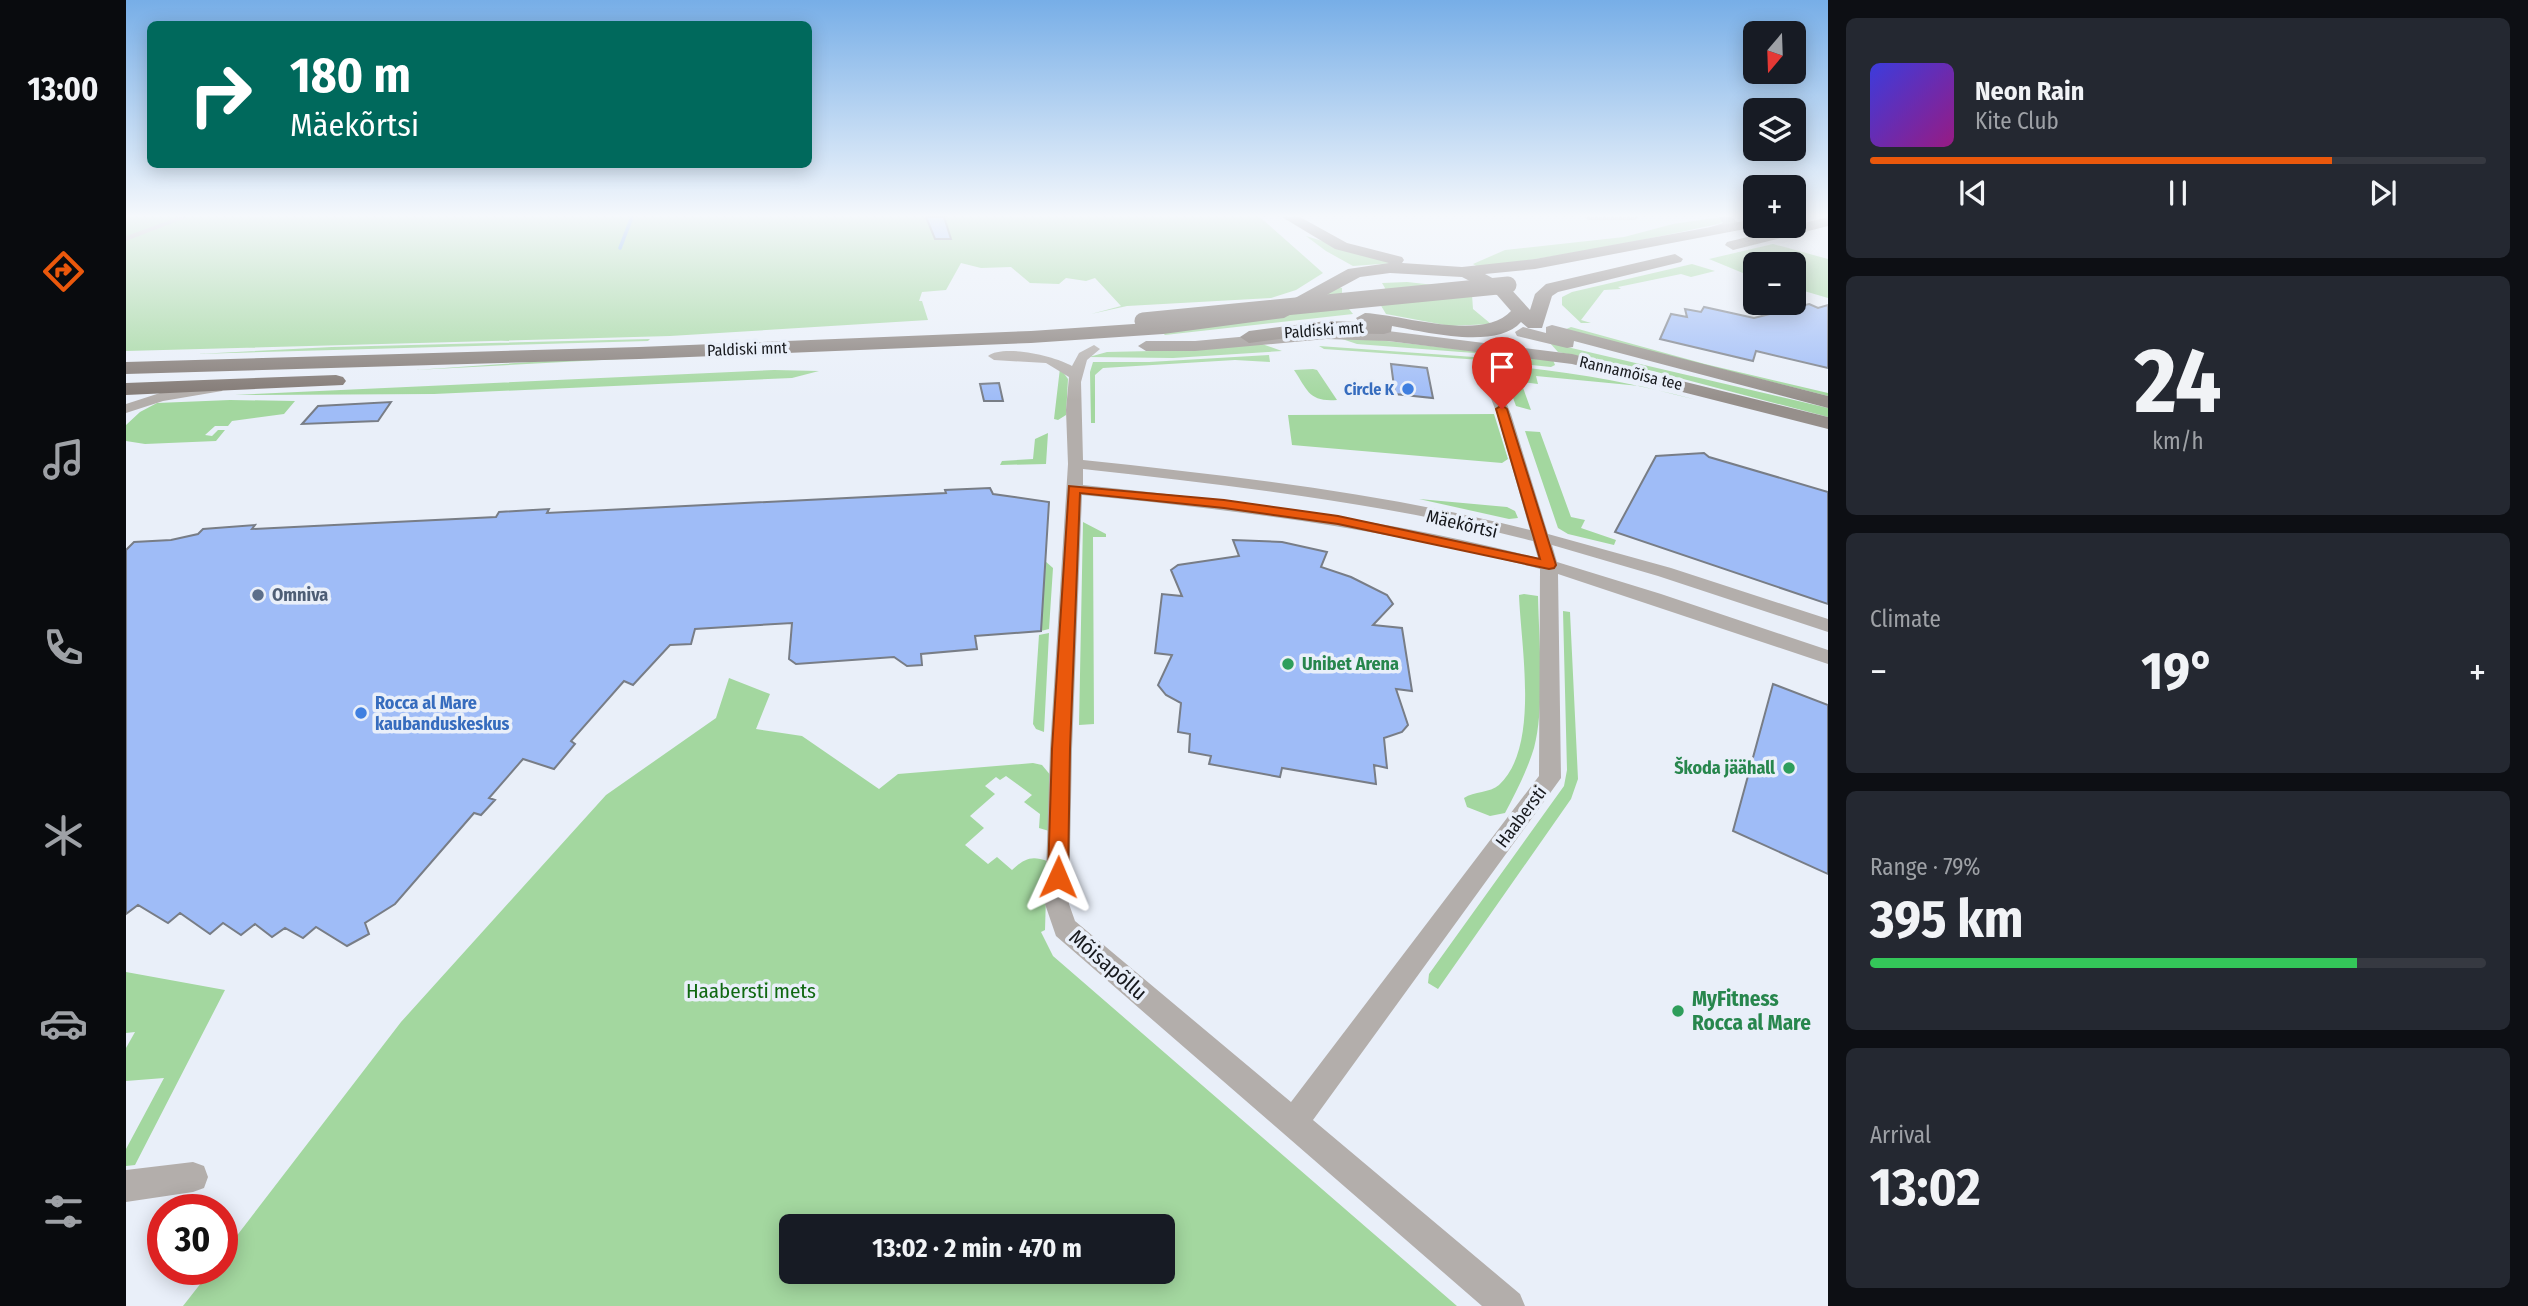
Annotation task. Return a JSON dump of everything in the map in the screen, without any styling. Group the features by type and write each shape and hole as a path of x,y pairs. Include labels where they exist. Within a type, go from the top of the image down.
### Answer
{"main road":[{"name":"Paldiski mnt","path":"126,368 535,357 1031,337 1266,317 1291,310 1347,278"},
{"path":"1349,278 1352,304 1365,318"},
{"path":"1351,278 1377,289 1373,305 1385,323 1431,342"},
{"path":"1373,278 1493,278"},
{"path":"1461,278 1480,295 1484,308 1493,319 1521,323 1773,393 1828,403"},
{"name":"Paldiski mnt","path":"126,389 994,356 1094,349 1435,299 1542,278"},
{"path":"1152,340 1365,318 1444,337 1487,340 1521,323 1552,288 1595,278"},
{"path":"1482,280 1513,298 1521,323"},
{"name":"Paldiski mnt","path":"193,365 353,352 571,348 841,338 1143,321 1508,285"},
{"path":"1385,323 1485,330 1521,323"},
{"name":"Paldiski mnt","path":"592,370 656,362 1032,343 1152,340 1385,323"},
{"path":"1152,340 1195,346 1347,334 1431,342"},
{"name":"Rannamõisa tee","path":"1431,342 1572,359 1828,422"},
{"path":"126,389 126,380 535,357"}],"street":[{"path":"1076,376 1080,360 1094,349"},
{"path":"994,356 1050,360 1068,368 1076,376"},
{"name":"Haabersti","path":"1293,1124 1550,778 1549,565 1504,414 1486,370"},
{"name":"Mõisapõllu","path":"1076,376 1076,464 1061,749 1057,904 1065,929 1508,1306"},
{"path":"126,409 160,397 227,386"},
{"name":"Mäekõrtsi","path":"1076,464 1296,489 1388,504 1543,538 1633,562 1828,626"},
{"name":"Mäekõrtsi","path":"1073,489 1224,504 1338,520 1549,565 1828,657"},
{"path":"126,1186 192,1177"}],"green space":[{"path":"126,278 953,278 946,290 922,292 919,301 922,301 928,320 670,336 126,351"},
{"path":"1024,278 1315,278 1296,290 1271,298 1127,306 1091,314 1121,306 1095,278 1086,281 1066,278 1059,284 1030,283"},
{"path":"1632,278 1662,278 1618,287 1621,289 1604,290 1581,320 1591,323 1581,323 1562,305 1562,297 1572,292"},
{"path":"1806,278 1828,278 1828,298 1806,292"},
{"path":"1407,282 1444,286 1472,295 1473,309 1491,324 1450,326 1386,314 1380,304 1385,288 1382,283"},
{"path":"1338,287 1342,288 1342,300 1353,314 1165,335 1159,329 1231,322"},
{"path":"1571,327 1705,364 1828,393 1828,396 1564,330"},
{"path":"1361,338 1553,360 1555,365 1551,367 1503,362 1474,353 1357,344 1342,339"},
{"path":"650,339 648,341 197,354 332,347"},
{"path":"1550,343 1828,408 1828,417 1653,371 1558,352"},
{"path":"1262,344 1282,351 1173,358 1089,357 1107,352 1198,350"},
{"path":"1319,346 1474,357 1481,360 1324,349"},
{"path":"713,354 415,370 559,360"},
{"path":"1269,355 1270,362 1235,360 1103,368 1095,375 1095,423 1091,423 1090,372 1093,362 1149,362"},
{"path":"1501,365 1576,374 1637,386 1536,376 1538,384 1521,382 1531,410 1516,406"},
{"path":"1060,368 1068,379 1066,415 1058,420 1054,419"},
{"path":"774,370 819,371 792,378 434,394 235,395"},
{"path":"1294,370 1317,370 1337,400 1320,399 1310,394"},
{"path":"295,401 284,414 232,421 228,426 215,426 205,435 212,436 218,430 225,430 216,441 145,444 126,441 126,425 140,412 157,403"},
{"path":"1494,414 1508,459 1502,463 1292,445 1288,415"},
{"path":"1525,431 1540,432 1571,517 1585,520 1581,528 1616,540 1614,545 1568,534 1558,528"},
{"path":"1048,433 1046,464 1000,465 1002,461 1033,459 1035,439"},
{"path":"1419,499 1507,507 1515,511 1518,518 1509,519"},
{"path":"1083,522 1106,534 1106,537 1093,537 1094,724 1079,725"},
{"path":"1045,561 1053,568 1049,629 1041,631"},
{"path":"1519,595 1538,596 1540,673 1537,731 1528,765 1505,813 1490,816 1467,807 1464,798 1499,785 1512,768 1520,747 1525,696"},
{"path":"1563,611 1570,612 1578,779 1571,799 1438,989 1428,983 1429,974 1564,786 1567,770"},
{"path":"1049,633 1044,732 1036,729 1033,724 1039,635"},
{"name":"Haabersti mets","path":"729,678 770,694 756,729 802,736 879,789 898,774 1033,763 1042,765 1052,777 1049,831 1039,828 1040,814 1024,802 1032,795 1006,776 1000,780 996,777 985,786 995,794 970,816 984,828 965,845 988,864 997,857 1012,870 1028,859 1047,861 1045,930 1041,932 1053,956 1457,1306 183,1306 199,1285 238,1285 238,1234 401,1022 606,795 716,718"},
{"path":"126,972 225,990 135,1165 126,1166 126,1149 164,1078 126,1081 126,1048 135,1032 126,1033"}],"building":[{"path":"1806,305 1818,308 1828,305 1828,368 1756,351 1753,361 1660,339 1671,314 1687,317 1685,309 1701,312 1704,307 1754,318 1766,315 1806,315"},
{"path":"1391,364 1427,368 1433,398 1395,394"},
{"path":"999,383 1003,401 984,401 980,384"},
{"path":"391,402 378,421 302,424 318,406"},
{"path":"1704,453 1709,457 1828,492 1828,604 1615,532 1656,456"},
{"name":"Rocca al Mare kaubanduskeskus","path":"990,488 993,494 1049,502 1041,631 975,636 977,649 921,654 922,665 907,666 894,657 796,664 789,659 792,623 695,629 691,644 670,645 633,685 624,681 571,741 575,744 554,769 523,759 489,798 495,800 481,815 474,813 395,904 365,923 369,934 347,946 316,927 303,938 285,928 272,937 255,924 241,935 223,923 210,934 180,913 168,923 138,905 126,914 126,550 134,542 171,540 198,534 203,529 255,525 252,529 496,517 499,512 549,509 547,513 946,493 945,490"},
{"name":"Unibet Arena","path":"1233,540 1282,542 1327,552 1321,567 1351,577 1387,595 1393,604 1373,625 1402,628 1412,691 1396,689 1408,725 1402,732 1384,738 1387,768 1374,765 1376,784 1282,768 1280,777 1209,764 1211,756 1189,752 1190,734 1178,732 1181,703 1166,695 1158,685 1172,655 1155,653 1162,594 1182,596 1171,570 1178,565 1239,556"},
{"name":"Škoda jäähall","path":"1773,684 1828,705 1828,874 1733,831"}],"place":[{"name":"Circle K","path":"1408,389"},
{"name":"Omniva","path":"258,595"},
{"name":"Unibet Arena","path":"1288,664"},
{"name":"Rocca al Mare kaubanduskeskus","path":"361,713"},
{"name":"Škoda jäähall","path":"1789,768"},
{"name":"MyFitness Rocca al Mare","path":"1678,1011"}],"route":[{"path":"1058,877 1073,489 1224,504 1338,520 1549,565 1502,409"}]}
